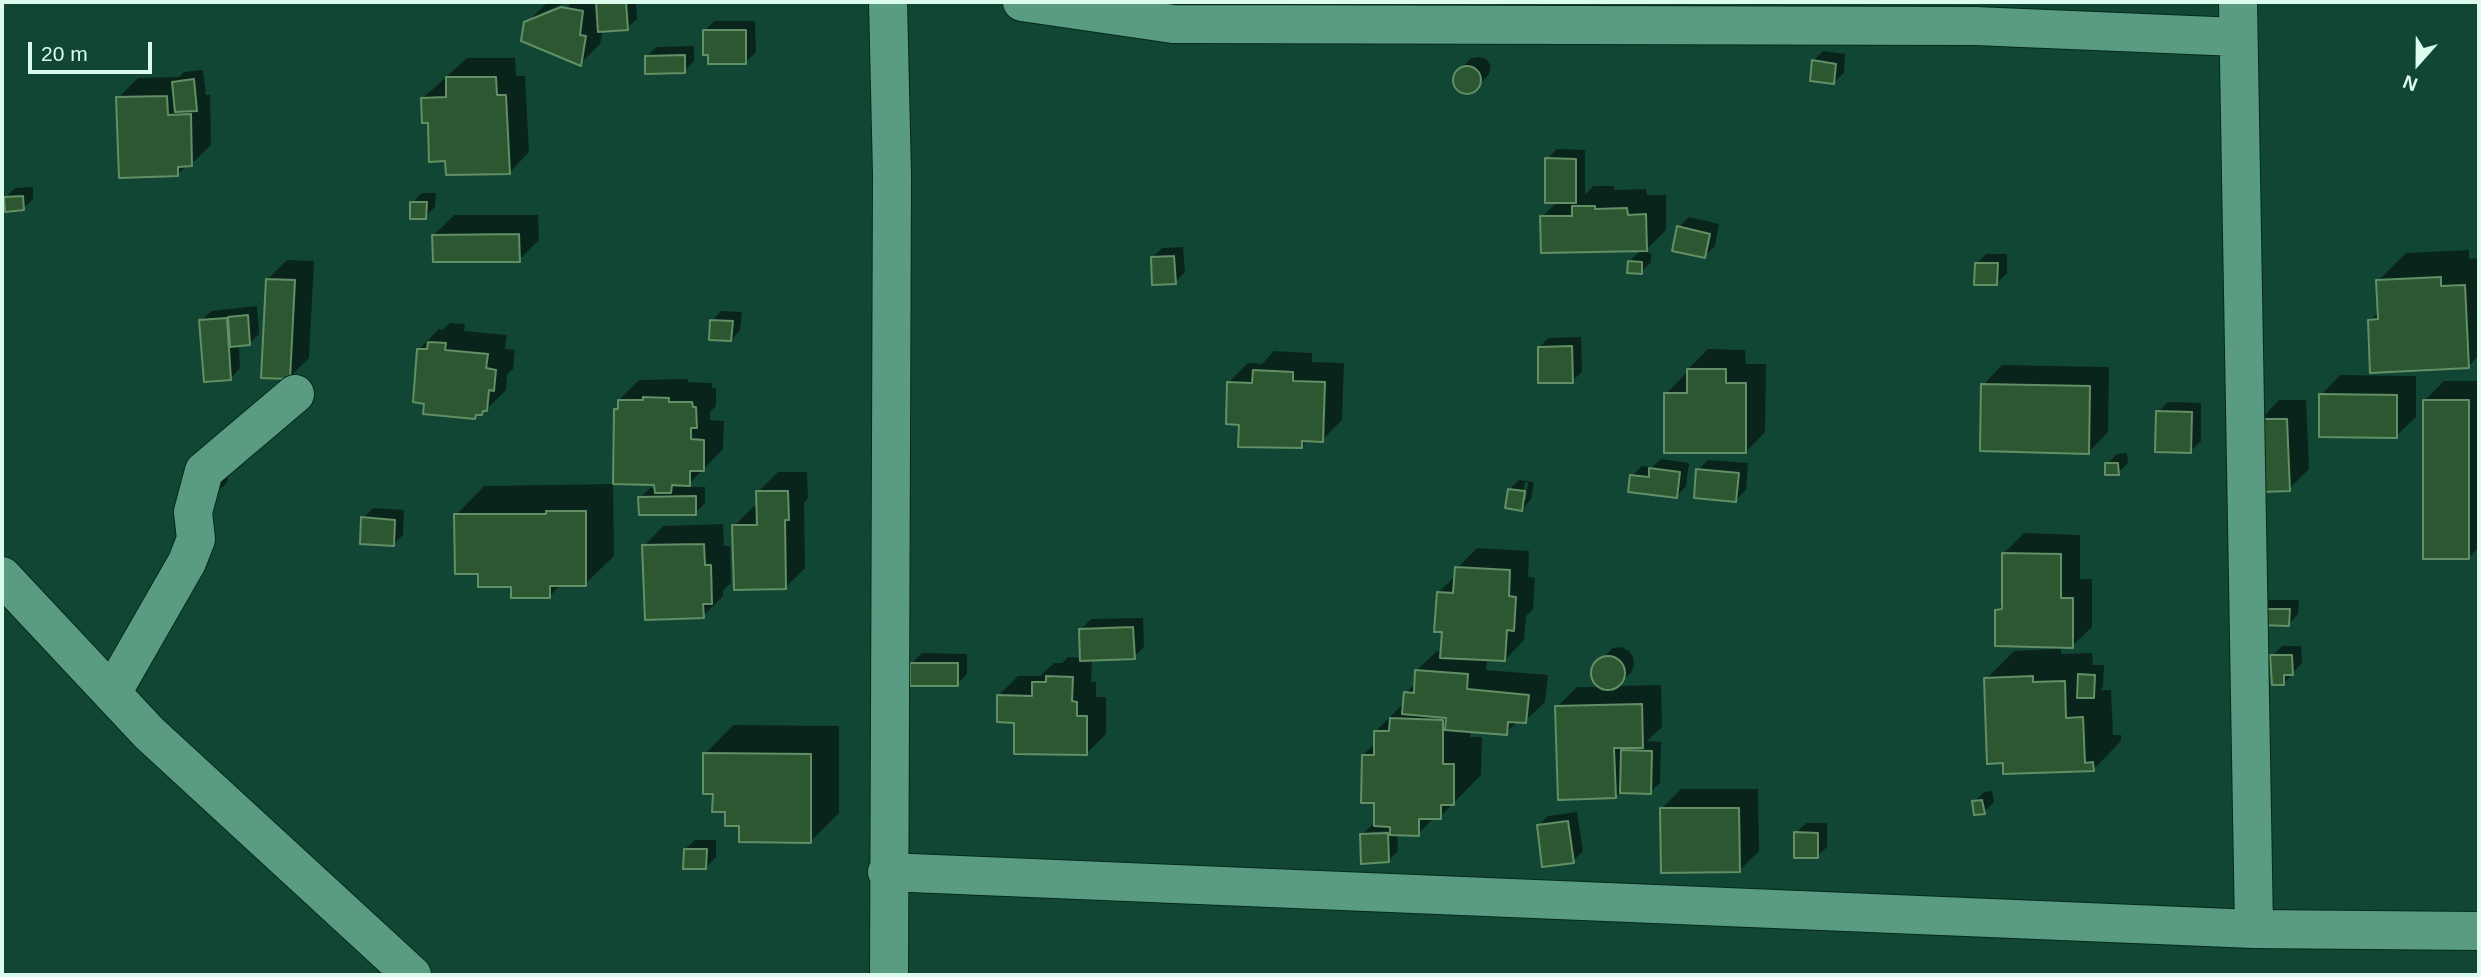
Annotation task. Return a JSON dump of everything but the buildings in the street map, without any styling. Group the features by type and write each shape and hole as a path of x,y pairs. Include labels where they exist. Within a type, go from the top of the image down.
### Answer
{"street":[{"path":"888,2 892,175 887,872 889,975"},
{"path":"1022,2 1172,13 1974,14 2238,19 2254,929"},
{"path":"112,693 187,562 196,539 193,512 204,471 295,394"},
{"path":"2,576 149,733 412,975"},
{"path":"887,872 2254,929 2479,931"}]}
